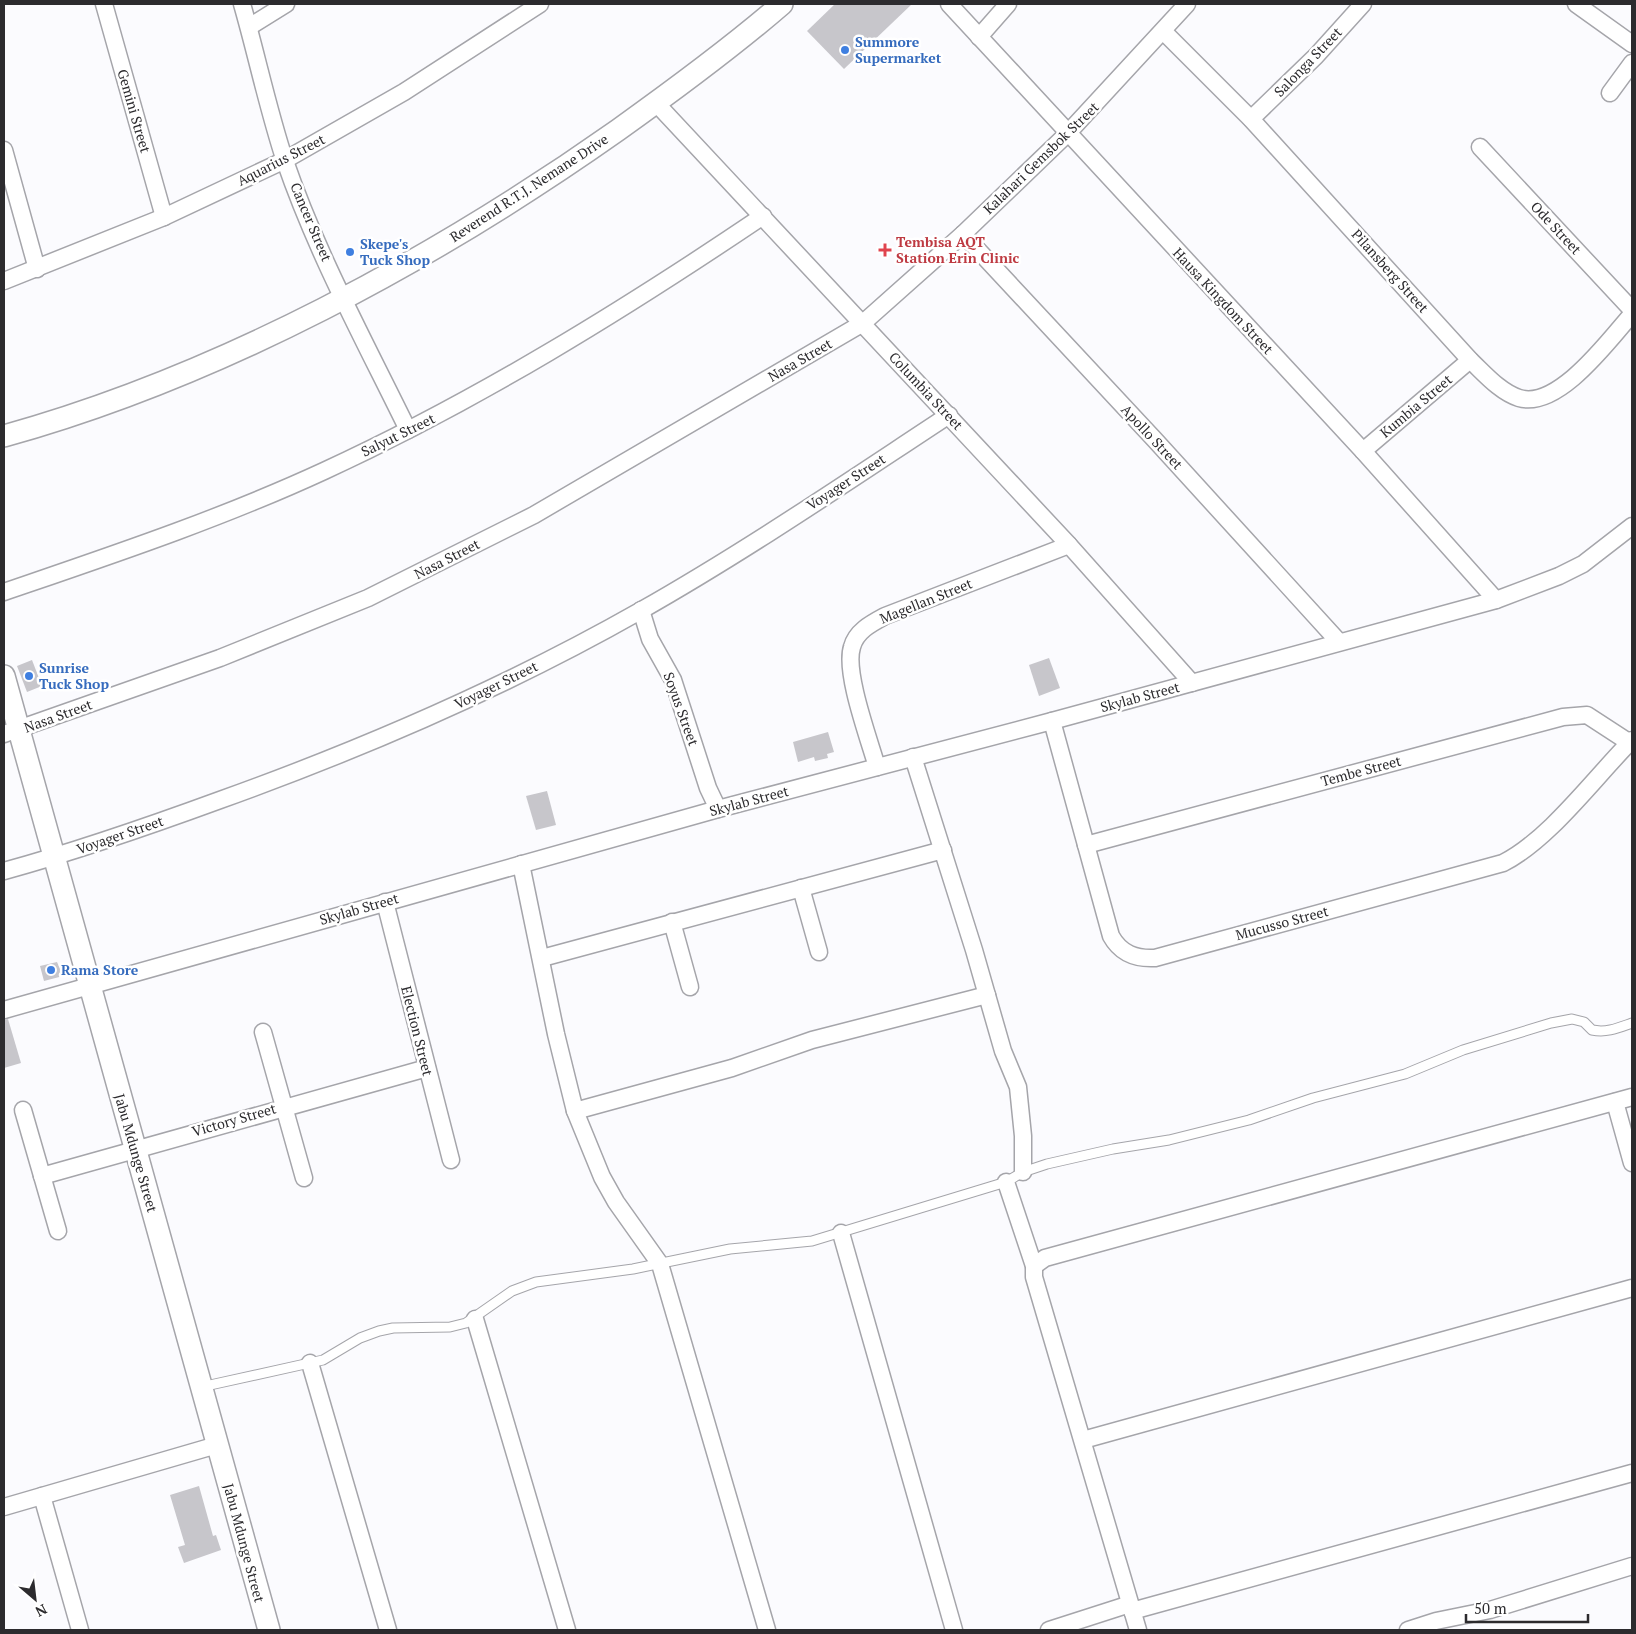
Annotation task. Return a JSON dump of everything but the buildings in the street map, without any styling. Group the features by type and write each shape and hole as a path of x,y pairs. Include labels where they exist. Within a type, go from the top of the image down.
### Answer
{"street":[{"name":"Gemini Street","path":"104,4 164,218"},
{"name":"Cancer Street","path":"242,4 285,160 309,222 408,430"},
{"path":"249,27 286,4"},
{"name":"Aquarius Street","path":"4,281 164,218 285,160 412,87 540,4"},
{"name":"Reverend R.T.J. Nemane Drive","path":"4,436 133,394 225,355 344,298 467,230 588,151 656,103 782,4"},
{"name":"Hausa Kingdom Street","path":"949,4 1067,134 1363,451 1496,600"},
{"path":"980,36 1008,4"},
{"name":"Kalahari Gemsbok Street","path":"863,323 963,234 1067,134 1187,4"},
{"name":"Salonga Street","path":"1251,118 1316,56 1363,4"},
{"path":"1576,4 1632,44"},
{"name":"Pilansberg Street","path":"1163,31 1251,118 1470,360 1505,392 1519,398 1546,397 1558,390 1575,375 1632,314"},
{"path":"1610,93 1632,63"},
{"name":"Columbia Street","path":"656,103 949,415 1192,682"},
{"name":"Ode Street","path":"1480,147 1632,310"},
{"path":"4,150 37,269"},
{"name":"Salyut Street","path":"4,592 211,519 322,472 408,430 460,404 592,327 763,216"},
{"name":"Apollo Street","path":"963,234 1156,440 1339,642"},
{"name":"Nasa Street","path":"11,732 220,658 377,593 534,514 863,323"},
{"name":"Kumbia Street","path":"1363,451 1470,360"},
{"name":"Voyager Street","path":"4,872 54,858 181,815 336,757 480,693 641,610 784,522 949,415"},
{"name":"Skylab Street","path":"4,1010 718,809 1052,721 1496,600 1583,564 1632,526"},
{"name":"Magellan Street","path":"877,767 851,671 852,646 858,635 870,624 885,616 1069,545"},
{"name":"Soyus Street","path":"641,610 650,639 673,680 708,788 718,809"},
{"name":"Jabu Mdunge Street","path":"4,676 11,732 54,858 268,1630"},
{"name":"Tembe Street","path":"1086,845 1569,716 1587,715 1631,741"},
{"name":"Mucusso Street","path":"1052,721 1111,936 1116,945 1134,957 1155,958 1503,863 1523,852 1541,836 1631,741"},
{"path":"914,756 1003,1051 1018,1087 1023,1136 1022,1172"},
{"path":"542,958 943,850"},
{"path":"521,864 542,958 556,1034 575,1111 602,1177 616,1202 660,1264 768,1630"},
{"path":"801,888 819,952"},
{"name":"Election Street","path":"385,902 451,1160"},
{"path":"672,922 690,986"},
{"path":"575,1111 732,1068 812,1040 987,995"},
{"path":"263,1032 304,1178"},
{"name":"Victory Street","path":"42,1176 284,1106 427,1068"},
{"path":"1034,1266 1045,1258 1632,1097"},
{"path":"1615,1102 1632,1163"},
{"path":"23,1110 58,1231"},
{"path":"1006,1182 1034,1266 1034,1276 1138,1630"},
{"path":"841,1233 954,1630"},
{"path":"1082,1440 1632,1288"},
{"path":"475,1319 567,1630"},
{"path":"310,1363 388,1630"},
{"path":"4,1506 217,1445"},
{"path":"1050,1630 1632,1473"},
{"path":"42,1496 80,1630"},
{"path":"1408,1630 1436,1621 1490,1610 1632,1566"}],"lane":[{"path":"201,1387 310,1363 329,1357 360,1338 379,1330 450,1327 475,1319 501,1298 529,1284 660,1264 730,1249 812,1241 1006,1182 1022,1172 1101,1151 1156,1143 1238,1123 1321,1095 1405,1074 1463,1050 1566,1019 1579,1020 1588,1024 1592,1030 1599,1031 1612,1031 1632,1023"}],"place":[{"name":"Summore Supermarket","path":"845,50"},
{"name":"Tembisa AQT Station Erin Clinic","path":"885,250"},
{"name":"Skepe's Tuck Shop","path":"350,252"},
{"name":"Sunrise Tuck Shop","path":"29,676"},
{"name":"Rama Store","path":"51,970"}]}
